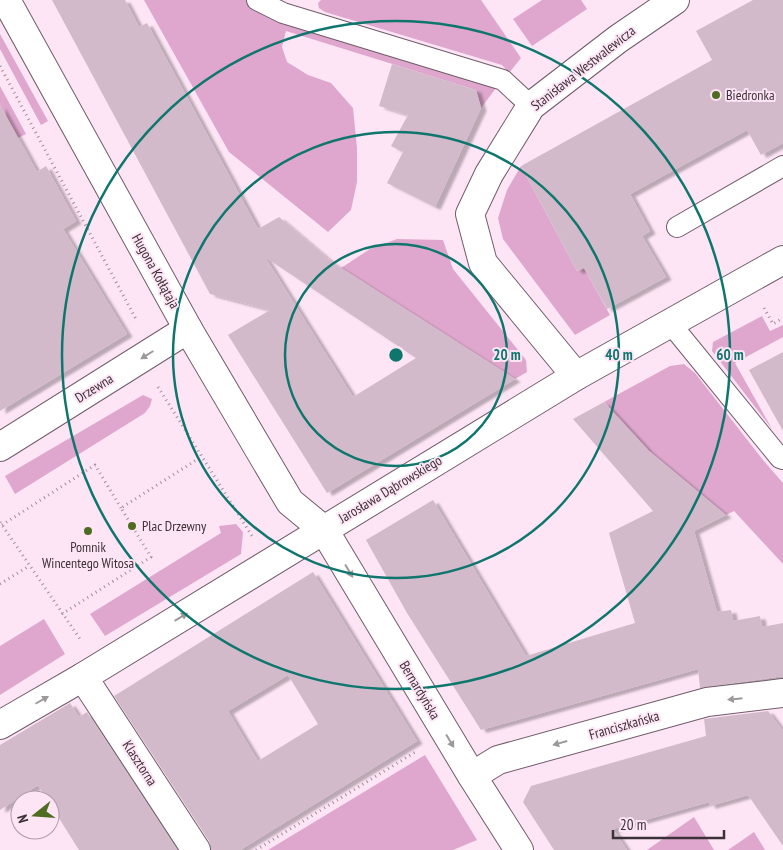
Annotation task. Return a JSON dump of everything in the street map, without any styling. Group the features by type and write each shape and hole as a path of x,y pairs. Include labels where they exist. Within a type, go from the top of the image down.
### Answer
{"street":[{"name":"Hugona Kołłątaja","path":"6,0 188,329 290,502 324,530"},
{"name":"Stanisława Westwalewicza","path":"576,376 483,263 470,214 489,174 531,106 618,39 675,0"},
{"name":"Jarosława Dąbrowskiego","path":"0,725 576,376 783,260"},
{"name":"Drzewna","path":"0,447 188,329"},
{"name":"Bernardyńska","path":"324,530 514,849"},
{"name":"Klasztorna","path":"90,672 94,692 196,850"},
{"name":"Franciszkańska","path":"472,776 498,760 706,702 783,693"}],"lane":[{"path":"257,0 283,13 503,80 531,106"},
{"path":"677,227 783,166"},
{"path":"670,323 780,458 783,459"}],"path":[{"path":"0,66 139,325 141,359 257,544"},
{"path":"764,307 773,324 783,318"},
{"path":"122,508 201,457"},
{"path":"62,614 151,557 95,465 1,523 28,566 62,614 90,672"},
{"path":"0,584 28,566"},
{"path":"256,850 423,748"}],"shaded area":[{"path":"144,0 246,0 262,13 496,88 481,108 476,90 286,31 282,47 287,62 308,75 331,83 353,108 357,148 357,182 351,210 328,232 229,152"},
{"path":"321,0 481,0 521,58 509,73 502,65 325,12 319,8 318,3"},
{"path":"542,0 581,0 587,9 532,46 513,19"},
{"path":"0,34 48,121 41,125 0,49"},
{"path":"0,86 26,134 18,138 0,105"},
{"path":"521,166 577,271 584,268 610,315 575,335 503,239 498,218 507,190"},
{"path":"397,239 443,240 453,269 526,360 527,372 515,379 341,268 370,249"},
{"path":"762,316 770,331 783,325 783,337 735,363 772,429 712,351 713,342"},
{"path":"684,364 695,373 783,483 783,564 734,511 726,515 649,451 604,402 670,366"},
{"path":"143,395 152,399 145,413 15,494 5,476"},
{"path":"236,524 243,532 241,554 105,636 90,614 221,533 219,526"},
{"path":"44,619 65,654 0,695 0,646"},
{"path":"425,755 477,840 453,850 268,850"},
{"path":"694,817 714,850 647,850"},
{"path":"754,832 765,850 728,850"}],"building":[{"path":"52,0 125,0 139,27 147,23 258,229 279,217 332,262 515,379 327,493 228,335 270,310 210,294","holes":["265,257 416,358 353,397"]},
{"path":"753,0 783,0 783,143 761,155 747,130 630,194 650,231 642,236 666,277 607,309 584,268 577,271 521,166 712,60 696,31"},
{"path":"392,64 476,90 481,108 435,207 387,183 403,152 391,146 408,115 379,106"},
{"path":"0,105 37,172 46,166 76,221 63,229 127,334 0,411"},
{"path":"783,352 783,431 749,370"},
{"path":"604,402 649,451 726,515 694,531 717,612 731,610 733,621 760,616 762,627 783,623 783,676 700,688 698,669 481,730 407,613 366,540 433,500 526,656 635,623 609,533 653,511 573,419"},
{"path":"313,572 417,741 240,850 211,850 209,841 114,696","holes":["288,675 318,724 258,761 228,711"]},
{"path":"70,703 79,717 87,712 177,850 79,850 60,820 60,790 41,790 38,785 30,790 10,790 10,803 0,810 0,745"},
{"path":"768,711 783,731 783,846 748,795 710,806 709,802 613,829 627,850 554,850 523,802 531,786 706,736 704,719"}],"place":[{"name":"Biedronka","path":"716,95"},
{"name":"Plac Drzewny","path":"132,526"},
{"name":"Pomnik Wincentego Witosa","path":"88,531"}]}
